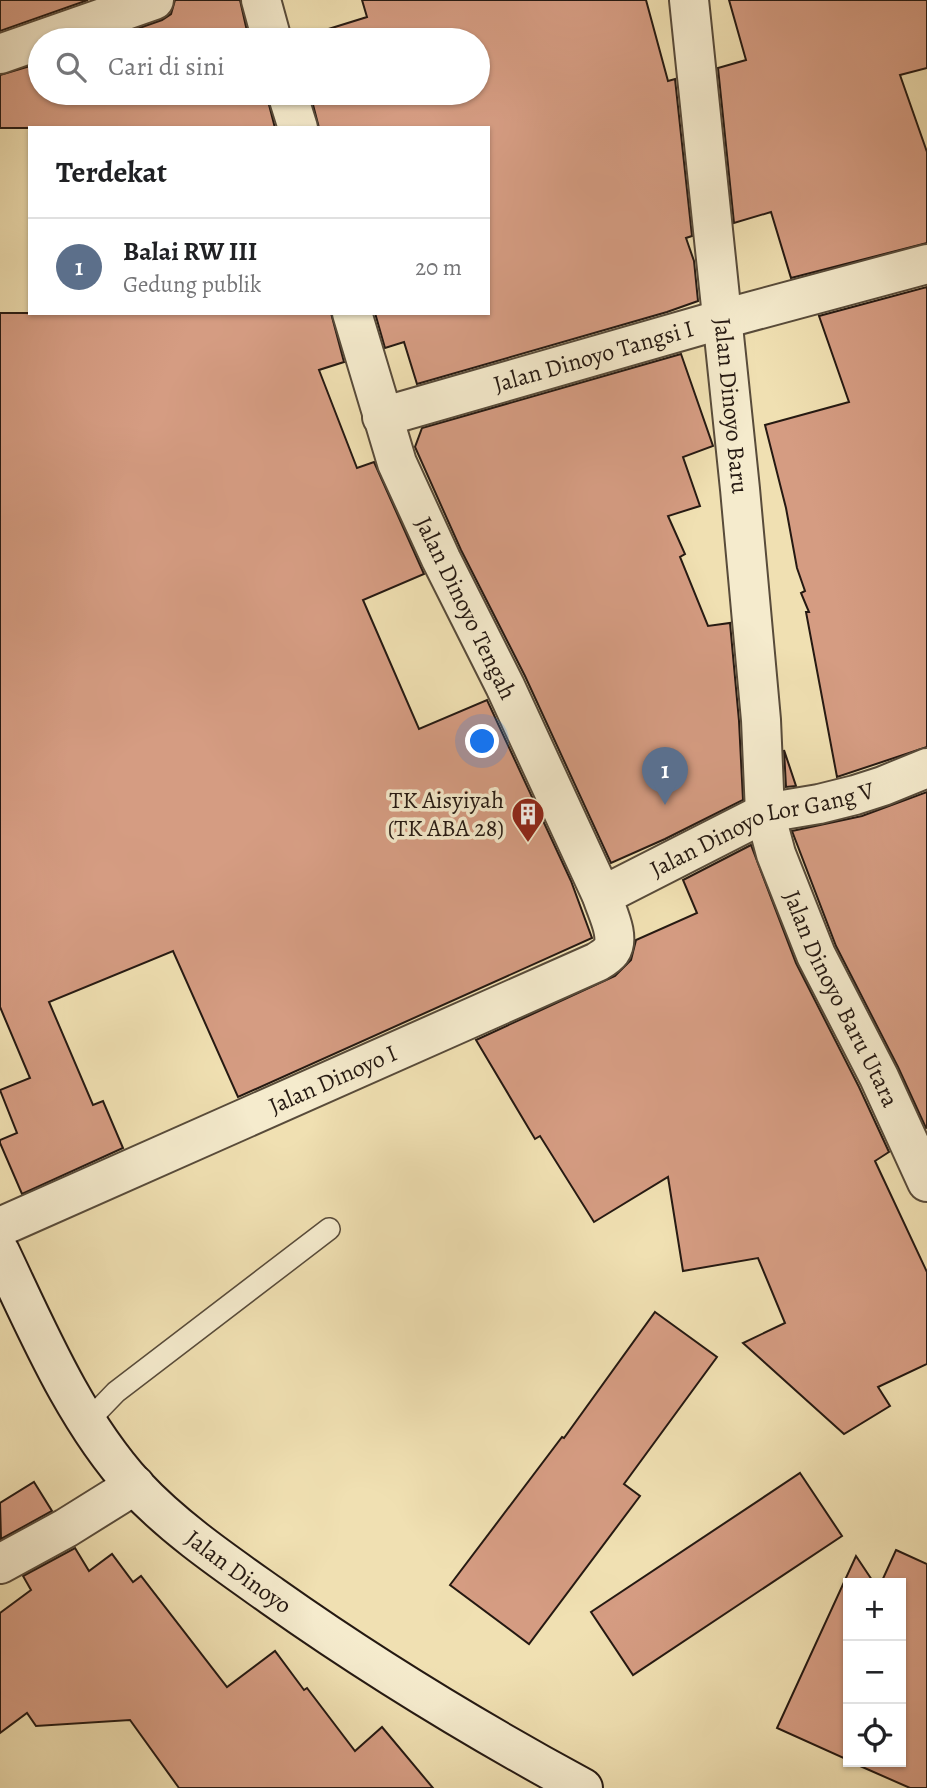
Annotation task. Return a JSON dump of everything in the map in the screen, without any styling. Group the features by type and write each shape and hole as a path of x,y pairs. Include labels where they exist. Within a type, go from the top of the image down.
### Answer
{"street":[{"path":"75,28 155,0"},
{"path":"261,0 269,28"},
{"name":"Jalan Dinoyo Baru","path":"689,0 761,720 765,813"},
{"path":"0,54 28,44"},
{"path":"291,105 297,126"},
{"name":"Jalan Dinoyo Tangsi I","path":"382,417 723,319 927,264"},
{"name":"Jalan Dinoyo Tengah","path":"353,315 397,463 421,518 505,686 601,895"},
{"name":"Jalan Dinoyo Lor Gang V","path":"601,895 765,813 855,795 927,768"},
{"name":"Jalan Dinoyo Baru Utara","path":"765,813 776,854 816,955 879,1077 927,1182"},
{"name":"Jalan Dinoyo I","path":"0,1227 597,962 610,953 615,944 614,931 601,895"},
{"name":"Jalan Dinoyo","path":"3,1264 87,1422 135,1485 202,1544 326,1634 583,1788"},
{"path":"0,1564 66,1528 135,1485"}],"lane":[{"path":"87,1422 116,1392 329,1229"}],"building":[{"path":"0,0 88,0 0,31"},
{"path":"175,0 240,0 246,28 139,28 171,14"},
{"path":"362,0 646,0 668,81 675,79 692,236 686,238 694,261 698,301 417,384 404,342 385,348 376,315 490,315 490,126 318,126 313,105 490,105 490,28 332,28 367,17"},
{"path":"729,0 927,0 927,68 900,75 927,152 927,243 791,278 771,212 734,223 718,68 746,60"},
{"path":"28,67 28,105 269,105 274,126 0,128 0,75"},
{"path":"927,287 927,747 837,777 806,612 809,612 801,593 805,591 797,568 786,508 765,425 849,402 819,316"},
{"path":"0,313 332,315 344,362 319,370 357,468 374,462 424,574 363,600 419,729 487,700 571,881 592,938 238,1097 173,951 49,1002 93,1105 103,1101 123,1148 22,1194 0,1143 0,1140 17,1133 0,1090 30,1078 0,1007"},
{"path":"681,354 713,446 683,457 700,506 668,516 685,554 680,557 708,626 730,623 743,800 611,863 525,676 461,550 415,447 422,428"},
{"path":"784,750 796,786 786,787"},
{"path":"927,792 926,1128 836,946 792,831 862,816"},
{"path":"751,845 796,963 889,1152 875,1161 927,1272 927,1364 878,1387 890,1406 844,1434 743,1343 785,1323 758,1258 683,1271 668,1177 594,1222 540,1136 535,1139 476,1040 615,976 631,960 636,940 697,913 683,880"},
{"path":"655,1312 717,1357 624,1484 640,1496 529,1644 450,1585 562,1437 564,1438"},
{"path":"800,1473 842,1536 633,1675 591,1612"},
{"path":"34,1482 52,1511 1,1539 0,1503"},
{"path":"75,1548 89,1571 112,1554 133,1582 141,1576 227,1687 275,1651 355,1751 382,1727 433,1788 179,1788 130,1720 36,1726 27,1713 0,1733 0,1613 31,1590 23,1576"},
{"path":"896,1550 927,1564 927,1788 910,1788 862,1767 906,1767 906,1578 883,1578"},
{"path":"856,1556 871,1578 846,1578"},
{"path":"843,1584 843,1758 777,1728"}],"place":[{"name":"Balai RW III","path":"665,805"},
{"name":"TK Aisyiyah (TK ABA 28)","path":"528,844"}]}
